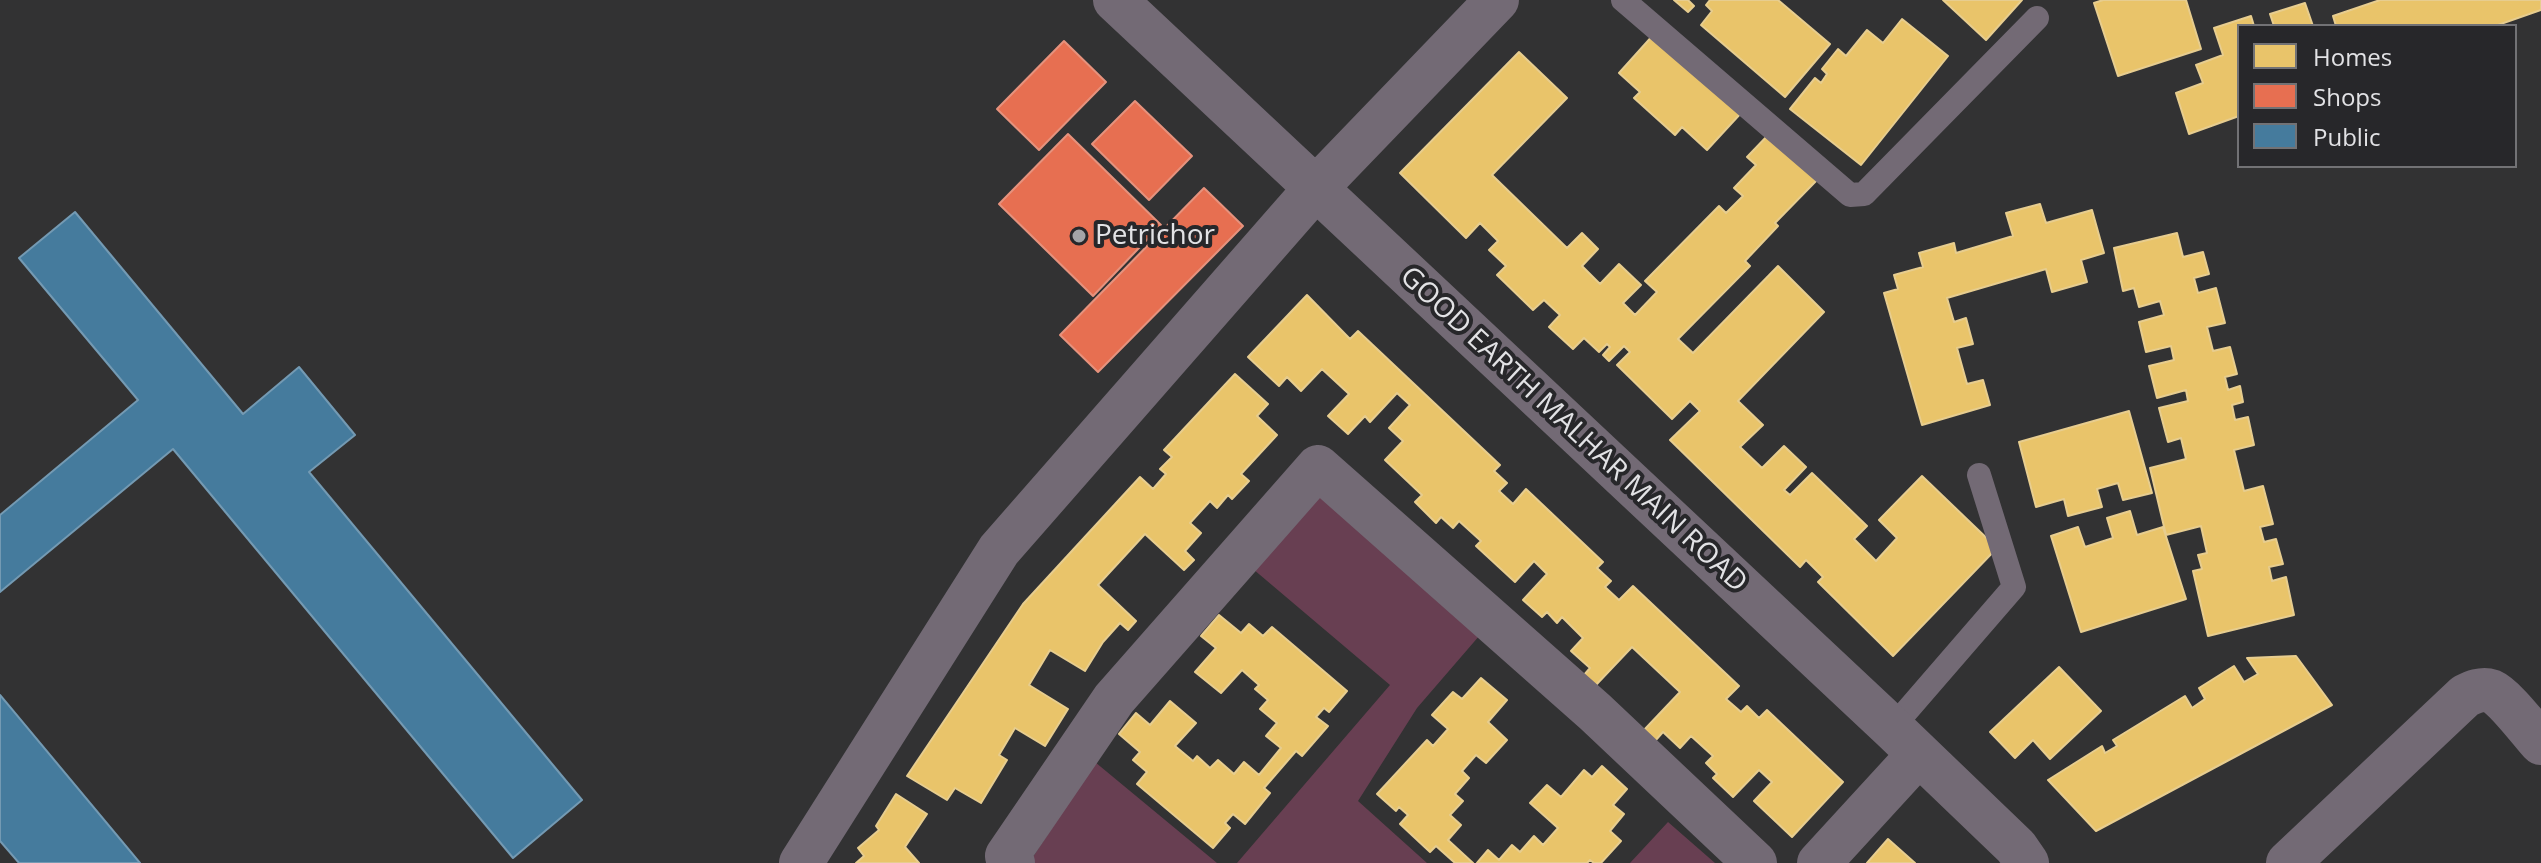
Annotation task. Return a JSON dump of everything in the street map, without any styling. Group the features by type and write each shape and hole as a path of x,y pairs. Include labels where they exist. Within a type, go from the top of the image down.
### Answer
{"street":[{"name":"GOOD EARTH MALHAR MAIN ROAD","path":"1115,0 1906,741 2016,847 2027,863"},
{"path":"801,863 999,550 1315,189 1497,0"},
{"path":"1013,863 1007,856 1114,699 1318,467 1595,712 1755,863"},
{"path":"2288,863 2465,696 2474,691 2491,691 2541,743"},
{"path":"1819,863 1906,741"}],"lane":[{"path":"1623,0 1850,195 1864,194 2037,18"},
{"path":"1906,741 2014,587 1979,475"}],"shaded area":[{"path":"1321,488 1486,628 1417,708 1358,801 1427,863 1237,863 1390,685 1253,569"},
{"path":"1095,762 1217,863 1029,863"},
{"path":"1668,822 1715,863 1630,863"}],"building: Homes":[{"path":"1674,0 1688,0 1694,6 1688,12"},
{"path":"1710,0 1778,0 1830,44 1785,97 1701,25 1712,11 1706,5"},
{"path":"1943,0 2022,0 1986,40"},
{"path":"2103,0 2186,0 2201,49 2118,76 2094,3"},
{"path":"2380,0 2541,0 2541,10 2501,24 2335,24 2333,16"},
{"path":"2305,3 2312,24 2273,24 2270,14"},
{"path":"2251,16 2253,24 2237,24 2237,117 2189,134 2176,93 2203,83 2196,65 2223,55 2214,28"},
{"path":"1902,19 1948,56 1861,165 1790,109 1815,78 1821,83 1827,74 1822,69 1838,49 1846,56 1867,30 1883,43"},
{"path":"1655,33 1742,112 1707,150 1682,127 1675,135 1634,98 1640,92 1619,73"},
{"path":"1519,52 1567,98 1492,175 1567,248 1582,233 1598,249 1582,266 1600,284 1619,264 1641,285 1623,303 1635,315 1657,292 1645,281 1719,206 1726,213 1743,196 1734,188 1756,165 1747,157 1771,132 1818,179 1775,223 1778,226 1745,261 1750,266 1678,339 1693,353 1778,266 1824,312 1738,401 1763,425 1740,447 1762,468 1784,446 1806,467 1784,490 1790,495 1812,473 1867,526 1854,539 1876,561 1897,538 1879,520 1922,476 1997,548 1893,656 1818,582 1823,577 1806,560 1800,567 1670,440 1700,411 1690,401 1672,419 1617,365 1630,352 1624,346 1609,361 1603,355 1610,347 1607,344 1599,352 1584,338 1573,349 1549,327 1560,315 1544,300 1533,310 1497,275 1506,266 1489,250 1498,241 1480,223 1466,238 1400,173"},
{"path":"2040,204 2046,223 2092,210 2104,253 2081,260 2087,282 2052,292 2046,269 1947,298 1954,322 1966,318 1973,344 1957,348 1967,384 1983,380 1990,405 1922,425 1884,293 1898,289 1894,275 1923,267 1919,253 1954,243 1956,253 2013,236 2006,213"},
{"path":"2177,233 2183,257 2203,252 2209,274 2194,278 2198,293 2216,288 2225,323 2207,327 2213,351 2230,347 2237,374 2225,377 2228,390 2240,386 2243,402 2232,405 2235,420 2248,417 2254,445 2234,450 2244,491 2263,486 2273,524 2260,527 2264,542 2276,539 2283,564 2269,567 2272,581 2286,577 2294,615 2208,636 2193,571 2202,569 2198,555 2207,553 2201,526 2166,535 2150,468 2186,459 2181,438 2168,442 2159,408 2188,401 2186,390 2157,398 2149,366 2174,360 2171,346 2146,352 2139,322 2164,315 2160,301 2139,307 2134,288 2123,291 2114,248"},
{"path":"1307,295 1350,339 1358,331 1500,465 1494,471 1507,483 1499,491 1513,504 1526,489 1603,562 1597,568 1611,581 1605,587 1619,600 1633,586 1739,686 1726,699 1741,712 1747,706 1759,718 1767,710 1843,782 1792,837 1754,801 1772,782 1759,770 1733,797 1713,778 1717,774 1706,763 1713,756 1691,736 1680,748 1663,732 1655,741 1644,730 1680,692 1632,647 1595,686 1584,675 1590,668 1571,651 1583,638 1562,617 1557,623 1547,612 1542,617 1523,600 1547,574 1534,561 1515,582 1476,546 1481,541 1459,521 1453,528 1441,517 1436,523 1415,502 1422,495 1385,460 1403,441 1389,428 1410,405 1397,393 1370,422 1365,416 1348,434 1328,416 1349,394 1322,369 1301,391 1287,377 1279,386 1248,357"},
{"path":"1235,374 1268,404 1257,416 1277,435 1241,474 1249,481 1232,499 1228,495 1217,508 1210,501 1190,523 1201,533 1185,551 1194,560 1184,570 1145,534 1098,585 1136,621 1128,630 1120,623 1103,642 1085,671 1050,650 1029,685 1068,709 1045,746 1015,728 999,755 1007,760 981,803 955,788 947,800 907,776 1023,604 1140,477 1153,489 1166,474 1160,469 1172,457 1164,450"},
{"path":"2129,411 2152,493 2123,500 2118,483 2097,489 2102,507 2068,516 2064,499 2036,507 2019,442"},
{"path":"2130,511 2137,535 2163,527 2186,599 2081,632 2051,536 2078,527 2085,547 2113,538 2107,518"},
{"path":"1219,615 1241,633 1249,624 1263,636 1272,627 1347,691 1329,712 1324,708 1316,717 1328,726 1302,756 1296,751 1264,788 1270,793 1245,824 1233,814 1225,823 1230,828 1213,848 1137,784 1147,772 1133,760 1140,752 1119,734 1136,713 1150,725 1170,701 1196,723 1175,746 1193,761 1197,756 1210,768 1218,760 1234,774 1244,762 1259,775 1281,748 1266,736 1277,723 1260,709 1268,700 1255,689 1259,685 1242,670 1221,693 1195,672 1216,648 1201,636"},
{"path":"2296,656 2332,705 2096,831 2048,780 2102,746 2105,753 2117,746 2113,740 2185,696 2192,708 2205,699 2199,688 2234,666 2244,682 2258,674 2247,658"},
{"path":"2059,667 2101,711 2050,759 2033,740 2015,758 1990,732"},
{"path":"1481,678 1507,700 1488,722 1507,740 1486,763 1476,755 1462,771 1469,778 1455,794 1463,801 1450,815 1461,825 1448,840 1473,863 1455,863 1436,846 1430,852 1400,824 1408,815 1399,807 1396,811 1377,794 1427,740 1433,746 1448,729 1432,715 1453,692 1462,699"},
{"path":"1602,766 1627,789 1613,805 1624,814 1610,831 1621,841 1601,863 1590,860 1587,863 1477,863 1488,850 1499,860 1512,845 1520,852 1534,836 1543,845 1558,828 1530,803 1547,785 1561,797 1584,770 1592,777"},
{"path":"896,794 927,814 905,847 919,863 856,863 864,856 858,848 879,830 876,826"},
{"path":"1888,839 1915,863 1867,863"}],"building: Shops":[{"path":"1064,41 1106,82 1039,150 997,109"},
{"path":"1135,101 1192,156 1149,200 1092,144"},
{"path":"1068,134 1161,225 1093,296 999,204"},
{"path":"1204,188 1243,226 1098,372 1060,335"}],"building: Public":[{"path":"75,212 243,414 299,367 355,435 309,472 582,800 513,858 173,449 0,592 0,515 138,400 19,258"},
{"path":"0,695 140,863 19,863 0,841"}],"place":[{"name":"Petrichor","path":"1079,236"}]}
